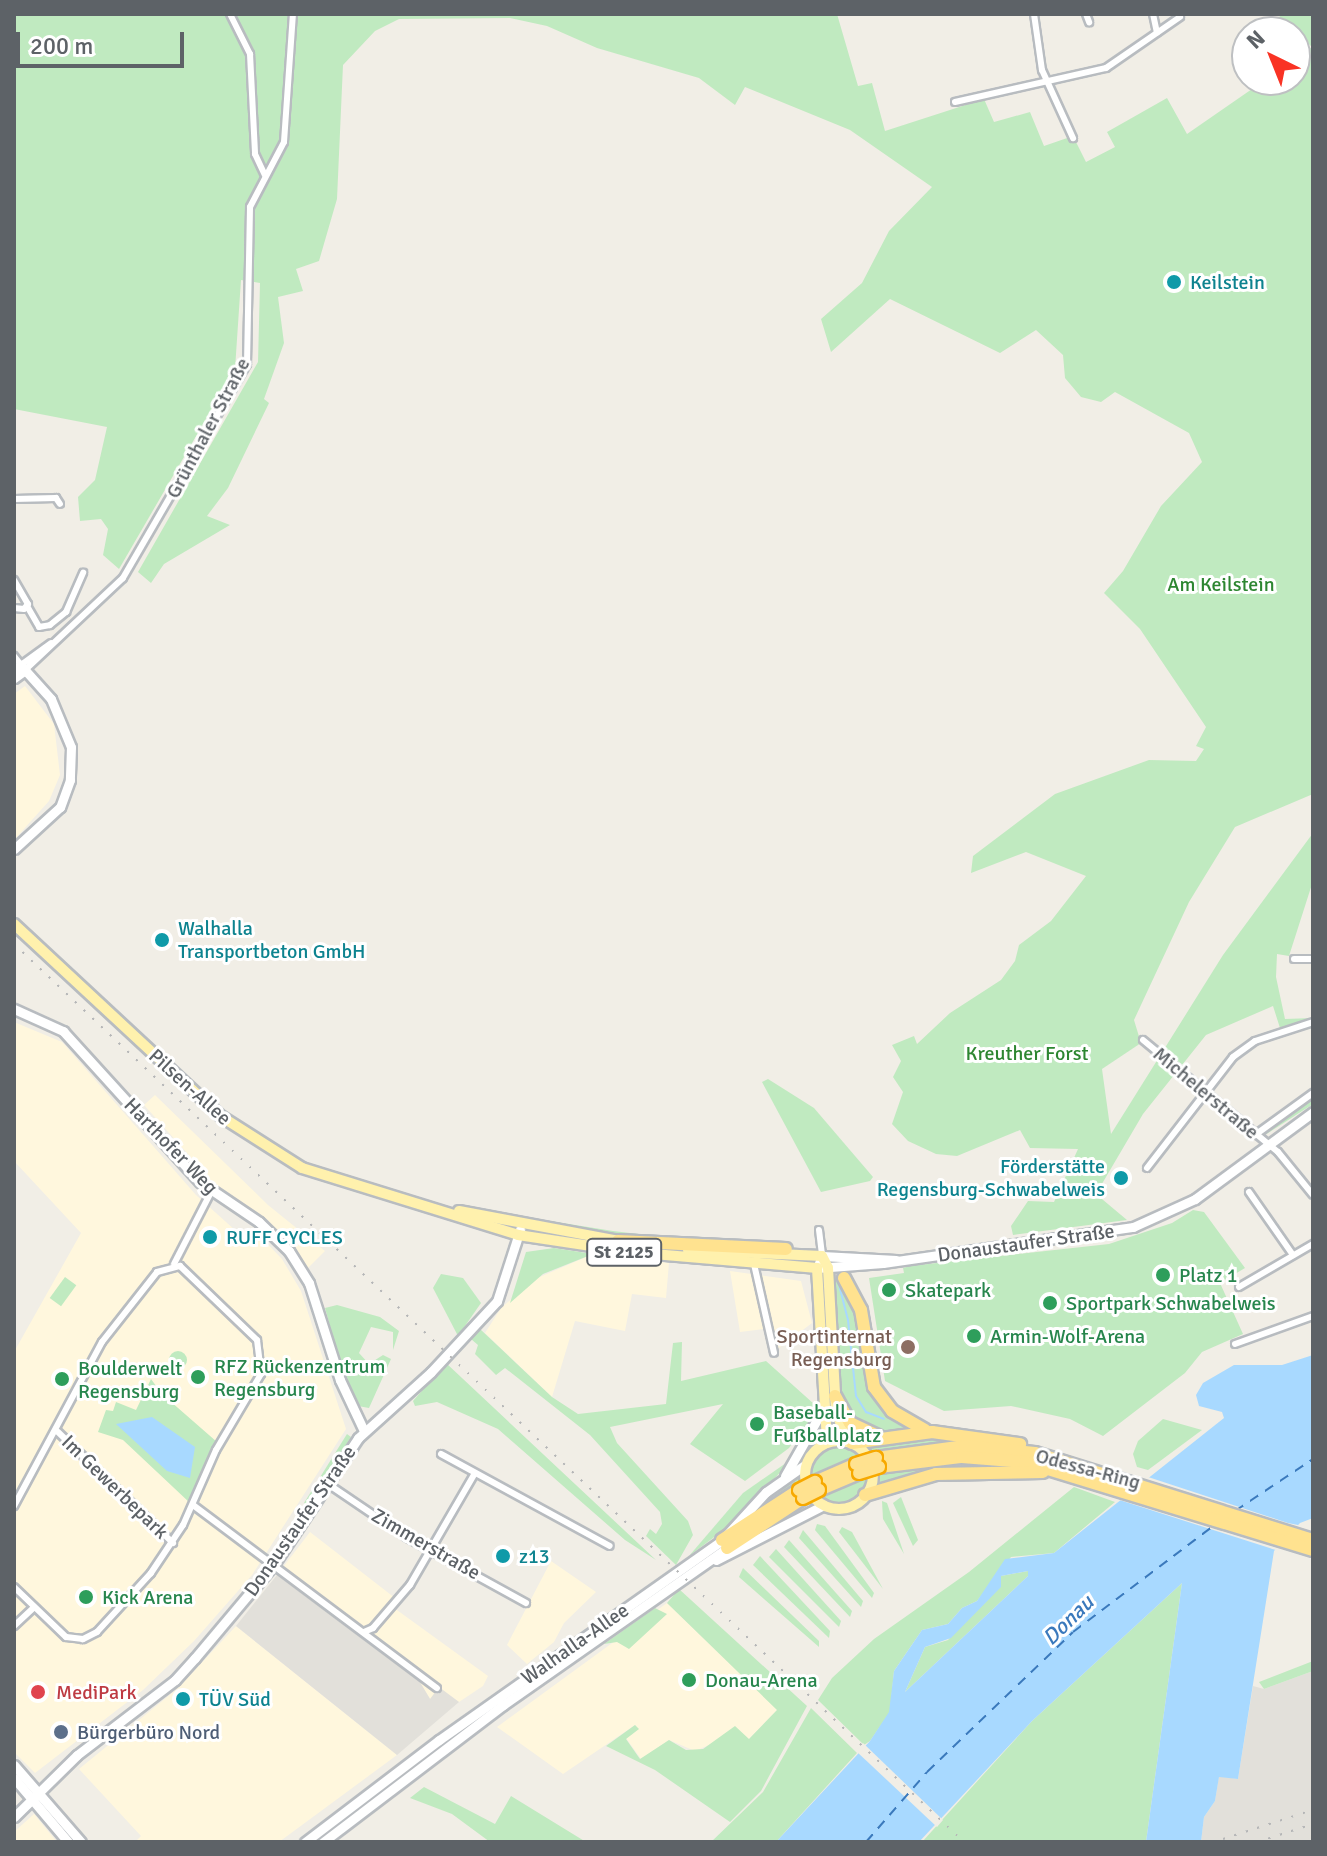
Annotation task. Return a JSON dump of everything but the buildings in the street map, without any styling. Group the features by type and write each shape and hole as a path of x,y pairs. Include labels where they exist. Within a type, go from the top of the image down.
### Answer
{"highway":[{"path":"618,1241 786,1249"},
{"path":"844,1278 861,1310 868,1373 878,1394 898,1416 932,1432"},
{"path":"830,1395 850,1423 881,1437"},
{"path":"849,1442 932,1432 999,1438 1058,1463"},
{"name":"Odessa-Ring","path":"858,1468 877,1463 962,1457 1058,1463 1313,1540"},
{"path":"865,1495 936,1474 1058,1463"},
{"name":"Odessa-Ring","path":"1058,1463 1313,1550"},
{"name":"Walhalla-Allee","path":"725,1544 801,1494 858,1468"}],"main road":[{"name":"Grünthaler Straße","path":"14,678 18,665"},
{"path":"14,849 60,807 71,768 62,716 18,665"},
{"name":"Pilsen-Allee","path":"14,924 245,1136 302,1168 518,1235"},
{"name":"Harthofer Weg","path":"14,1009 63,1031 211,1192 268,1229 297,1262 315,1297 348,1400 364,1431"},
{"name":"Donaustaufer Straße","path":"518,1235 579,1240 754,1264 823,1268 1133,1227 1195,1199 1313,1112"},
{"name":"Pilsen-Allee","path":"399,1198 521,1223"},
{"name":"Donaustaufer Straße","path":"14,1817 35,1794 180,1675 274,1564 364,1431 431,1372 497,1301 521,1223 579,1240 618,1241 676,1250 896,1260"},
{"path":"783,1479 806,1464 827,1443 830,1395 822,1256"},
{"path":"702,1565 739,1552 824,1505 843,1508 865,1495 872,1470 866,1454 849,1442 830,1395"},
{"path":"725,1544 783,1479 817,1425 830,1395"},
{"path":"827,1443 849,1442"},
{"path":"806,1464 806,1483 824,1505"},
{"name":"Walhalla-Allee","path":"323,1842 446,1747 702,1565 725,1544"},
{"name":"Walhalla-Allee","path":"305,1842 439,1740 725,1544"},
{"path":"14,1765 68,1842"},
{"path":"14,1778 35,1794 81,1842"}],"street":[{"path":"230,14 250,54 255,154 265,175"},
{"name":"Grünthaler Straße","path":"18,665 70,629 131,565 247,364 250,207 284,142 293,14"},
{"path":"1034,14 1047,84 1073,138"},
{"path":"1086,14 1089,22"},
{"path":"1153,14 1157,33"},
{"path":"955,102 1047,84 1106,68 1180,17"},
{"path":"14,499 56,498 60,504"},
{"path":"14,580 27,598 27,606 39,627 50,625 66,612 83,573"},
{"path":"14,608 27,606"},
{"path":"1294,959 1313,959"},
{"path":"1147,1168 1248,1046 1313,1022"},
{"name":"Michelerstraße","path":"1143,1040 1268,1145 1313,1195"},
{"path":"1255,1135 1313,1093"},
{"name":"Im Gewerbepark","path":"14,1506 58,1432 111,1328 153,1276 174,1264 211,1192"},
{"path":"1249,1192 1293,1255"},
{"path":"819,1230 822,1256"},
{"path":"1239,1287 1313,1244"},
{"name":"Im Gewerbepark","path":"14,1587 66,1637 90,1637 173,1543 221,1440 259,1379 262,1356 253,1336 186,1270 174,1264"},
{"path":"754,1264 774,1353"},
{"path":"1235,1344 1313,1316"},
{"name":"Im Gewerbepark","path":"58,1432 173,1543"},
{"path":"441,1454 610,1546"},
{"path":"364,1632 373,1628 410,1585 475,1473"},
{"name":"Zimmerstraße","path":"328,1484 430,1550 526,1603"},
{"name":"Im Gewerbepark","path":"193,1505 364,1632 367,1639 437,1688"},
{"path":"14,1626 33,1608"}],"shaded area":[{"path":"25,686 54,724 60,775 49,801 14,840 14,694"},
{"path":"14,1022 62,1042 196,1195 246,1240 257,1233 282,1259 301,1291 346,1429 252,1575 194,1641 143,1690 35,1773 14,1752 14,1352 81,1233 14,1161"},
{"path":"155,1095 268,1205 325,1251 307,1269 268,1220 202,1175 204,1172 144,1105"},
{"path":"593,1254 669,1263 666,1298 632,1294 625,1331 575,1321 552,1397 485,1333 501,1308 535,1279"},
{"path":"730,1271 801,1281 812,1323 771,1354 764,1329 740,1332"},
{"path":"310,1532 395,1598 390,1605 488,1676 483,1686 459,1702 439,1688 431,1700 419,1682 277,1575"},
{"path":"551,1561 596,1592 564,1623 554,1642 527,1664 507,1645"},
{"path":"277,1575 420,1682 430,1699 439,1687 459,1702 397,1755 236,1626"},
{"path":"667,1603 778,1709 749,1739 723,1739 695,1751 669,1740 641,1759 626,1738 638,1729 635,1725 563,1774 497,1727"},
{"path":"236,1626 397,1755 279,1842 135,1842 141,1836 79,1769 177,1689"},
{"path":"1313,1671 1313,1842 1201,1842 1204,1817 1215,1801 1219,1776 1238,1779 1253,1686 1264,1689"},
{"path":"34,1814 57,1842 14,1842 14,1832"}],"green space":[{"path":"14,14 837,14 858,86 872,83 885,131 984,99 994,122 1030,112 1044,146 1073,136 1086,162 1115,147 1107,132 1167,98 1187,134 1242,96 1311,96 1311,16 1277,14 1313,14 1313,794 1235,827 1189,902 1134,1020 1141,1043 1102,1069 1111,1134 1223,955 1313,833 1313,881 1289,956 1277,954 1276,977 1285,1019 1313,1018 1280,1028 1273,1006 1206,1035 1143,1114 1096,1194 1127,1220 1013,1235 1011,1226 1028,1201 1054,1202 1078,1149 1030,1148 1020,1130 957,1156 936,1154 908,1141 892,1124 903,1092 893,1077 901,1061 892,1045 914,1036 917,1044 950,1013 1001,980 1015,961 1019,945 1051,921 1086,876 1026,852 971,873 973,856 1055,794 1149,760 1196,761 1204,749 1196,746 1206,727 1140,629 1104,593 1123,571 1161,506 1202,462 1189,433 1115,392 1101,402 1081,397 1065,378 1063,355 1036,330 1000,353 890,299 831,352 821,319 862,283 889,231 932,187 850,130 745,87 735,105 699,78 597,48 547,26 510,18 399,19 375,31 343,65 337,199 319,261 296,269 303,291 278,297 284,343 264,399 269,403 228,488 207,516 230,525 164,564 151,583 138,572 258,362 260,283 241,280 235,369 119,569 103,555 108,529 101,519 80,521 78,497 95,480 107,427 14,409"},
{"path":"768,1079 814,1108 873,1177 870,1181 821,1192 762,1082"},
{"path":"1313,1097 1313,1104 1265,1135 1263,1132"},
{"name":"Sportpark Schwabelweis","path":"1193,1210 1204,1212 1245,1268 1220,1283 1243,1334 1202,1352 1185,1373 1103,1436 1070,1419 1011,1406 944,1411 885,1381 869,1278 904,1273 903,1268 910,1266 1109,1244 1172,1223"},
{"path":"544,1220 613,1231 673,1238 613,1234"},
{"path":"554,1248 593,1254 543,1274 510,1303 526,1252"},
{"path":"441,1274 463,1278 481,1303 458,1336 433,1288"},
{"path":"65,1277 76,1285 61,1306 50,1298"},
{"path":"834,1278 840,1278 856,1307 871,1388 919,1429 879,1432 861,1427 841,1403"},
{"path":"337,1305 380,1317 399,1331 393,1350 393,1332 371,1327 359,1353 369,1364 383,1355 391,1359 369,1408 358,1406 341,1366 325,1308"},
{"path":"480,1329 552,1397 578,1414 666,1404 673,1343 682,1342 681,1381 766,1361 814,1404 813,1416 789,1448 745,1481 690,1444 723,1404 610,1427 617,1443 688,1521 693,1535 676,1565 646,1536 650,1529 656,1534 662,1524 660,1512 590,1435 505,1368 496,1375 475,1354 478,1345 471,1339"},
{"path":"178,1351 187,1360 178,1369 169,1360"},
{"path":"446,1363 656,1560 625,1540 498,1429 437,1402 415,1406 413,1401"},
{"path":"151,1379 162,1394 217,1442 190,1503 123,1440 98,1432 106,1410 113,1411 116,1402 136,1410"},
{"path":"1163,1419 1202,1430 1148,1470 1137,1467 1133,1454 1138,1441"},
{"path":"347,1434 351,1437 307,1505 304,1503"},
{"path":"916,1435 965,1443 871,1454 861,1445"},
{"path":"835,1442 864,1456 810,1478 813,1462"},
{"path":"796,1456 729,1526 689,1556 743,1493"},
{"path":"943,1460 1030,1466 940,1469 872,1484 874,1475"},
{"path":"801,1470 802,1482 740,1523 767,1496"},
{"path":"868,1477 861,1493 849,1502 831,1503 818,1496"},
{"path":"1074,1487 1115,1502 1054,1553 1011,1557 977,1601 962,1608 948,1624 922,1630 894,1671 890,1712 870,1741 864,1745 818,1700 832,1678 874,1639 969,1572"},
{"path":"901,1497 918,1540 913,1546 893,1503"},
{"path":"882,1501 887,1503 904,1554 883,1519"},
{"path":"817,1524 825,1526 874,1593 872,1598 815,1530"},
{"path":"842,1527 852,1532 883,1589 839,1532"},
{"path":"803,1530 863,1601 861,1607 799,1538"},
{"path":"789,1540 852,1611 850,1617 784,1547"},
{"path":"776,1549 841,1621 839,1627 769,1557"},
{"path":"760,1556 830,1631 829,1638 753,1565"},
{"path":"743,1568 819,1641 819,1647 739,1577"},
{"path":"1028,1571 1028,1576 905,1692 925,1647 948,1640 1001,1576"},
{"path":"1182,1583 1146,1842 922,1842 1032,1721"},
{"path":"679,1589 807,1706 761,1791 730,1822 655,1770 606,1746 635,1725 639,1729 626,1739 640,1759 669,1740 686,1750 703,1749 735,1726 749,1739 777,1710 667,1603"},
{"path":"655,1608 667,1614 629,1649 617,1642 604,1644"},
{"path":"1313,1661 1313,1671 1264,1689 1259,1682"},
{"path":"811,1708 857,1753 776,1842 711,1842 763,1792"},
{"path":"424,1787 495,1824 511,1796 586,1842 490,1842 452,1814 410,1798"}],"water":[{"name":"Donau","path":"1313,1355 1313,1518 1300,1523 1274,1551 1238,1779 1219,1777 1215,1801 1204,1817 1201,1842 1146,1842 1182,1583 1032,1721 919,1842 776,1842 870,1741 889,1712 894,1671 922,1630 948,1624 962,1608 977,1601 1005,1559 1054,1553 1224,1418 1222,1412 1199,1406 1196,1395 1203,1383 1234,1365 1282,1365","holes":["1028,1571 1028,1576 905,1692 925,1647 951,1638 1001,1587 1001,1576"]},
{"path":"152,1417 195,1447 190,1478 167,1471 116,1424"}],"pier":[{"path":"1142,1475 1303,1526 1279,1551 1113,1498"},
{"path":"863,1743 943,1820 937,1827 856,1751"}],"waterway":[{"path":"838,1281 848,1320 856,1396 866,1412 884,1419"}],"ferry route":[{"path":"1235,1511 1313,1459"},
{"path":"866,1842 927,1772 1073,1632 1213,1526"}],"railway":[{"path":"14,944 964,1842"},
{"path":"1223,1839 1313,1810"},
{"path":"1257,1842 1313,1824"}],"place":[{"name":"Keilstein","path":"1174,282"},
{"name":"Walhalla Transportbeton GmbH","path":"162,940"},
{"name":"Förderstätte Regensburg-Schwabelweis","path":"1121,1178"},
{"name":"RUFF CYCLES","path":"210,1237"},
{"name":"Platz 1","path":"1163,1275"},
{"name":"Skatepark","path":"889,1290"},
{"name":"Sportpark Schwabelweis","path":"1050,1303"},
{"name":"Armin-Wolf-Arena","path":"974,1336"},
{"name":"Sportinternat Regensburg","path":"908,1347"},
{"name":"RFZ Rückenzentrum Regensburg","path":"198,1377"},
{"name":"Boulderwelt Regensburg","path":"62,1379"},
{"name":"Baseball- Fußballplatz","path":"757,1424"},
{"name":"z13","path":"503,1556"},
{"name":"Kick Arena","path":"86,1597"},
{"name":"Donau-Arena","path":"689,1680"},
{"name":"MediPark","path":"38,1692"},
{"name":"TÜV Süd","path":"183,1699"},
{"name":"Bürgerbüro Nord","path":"61,1732"}],"park label":[{"name":"Am Keilstein","path":"1221,584"},
{"name":"Kreuther Forst","path":"1027,1053"}]}
